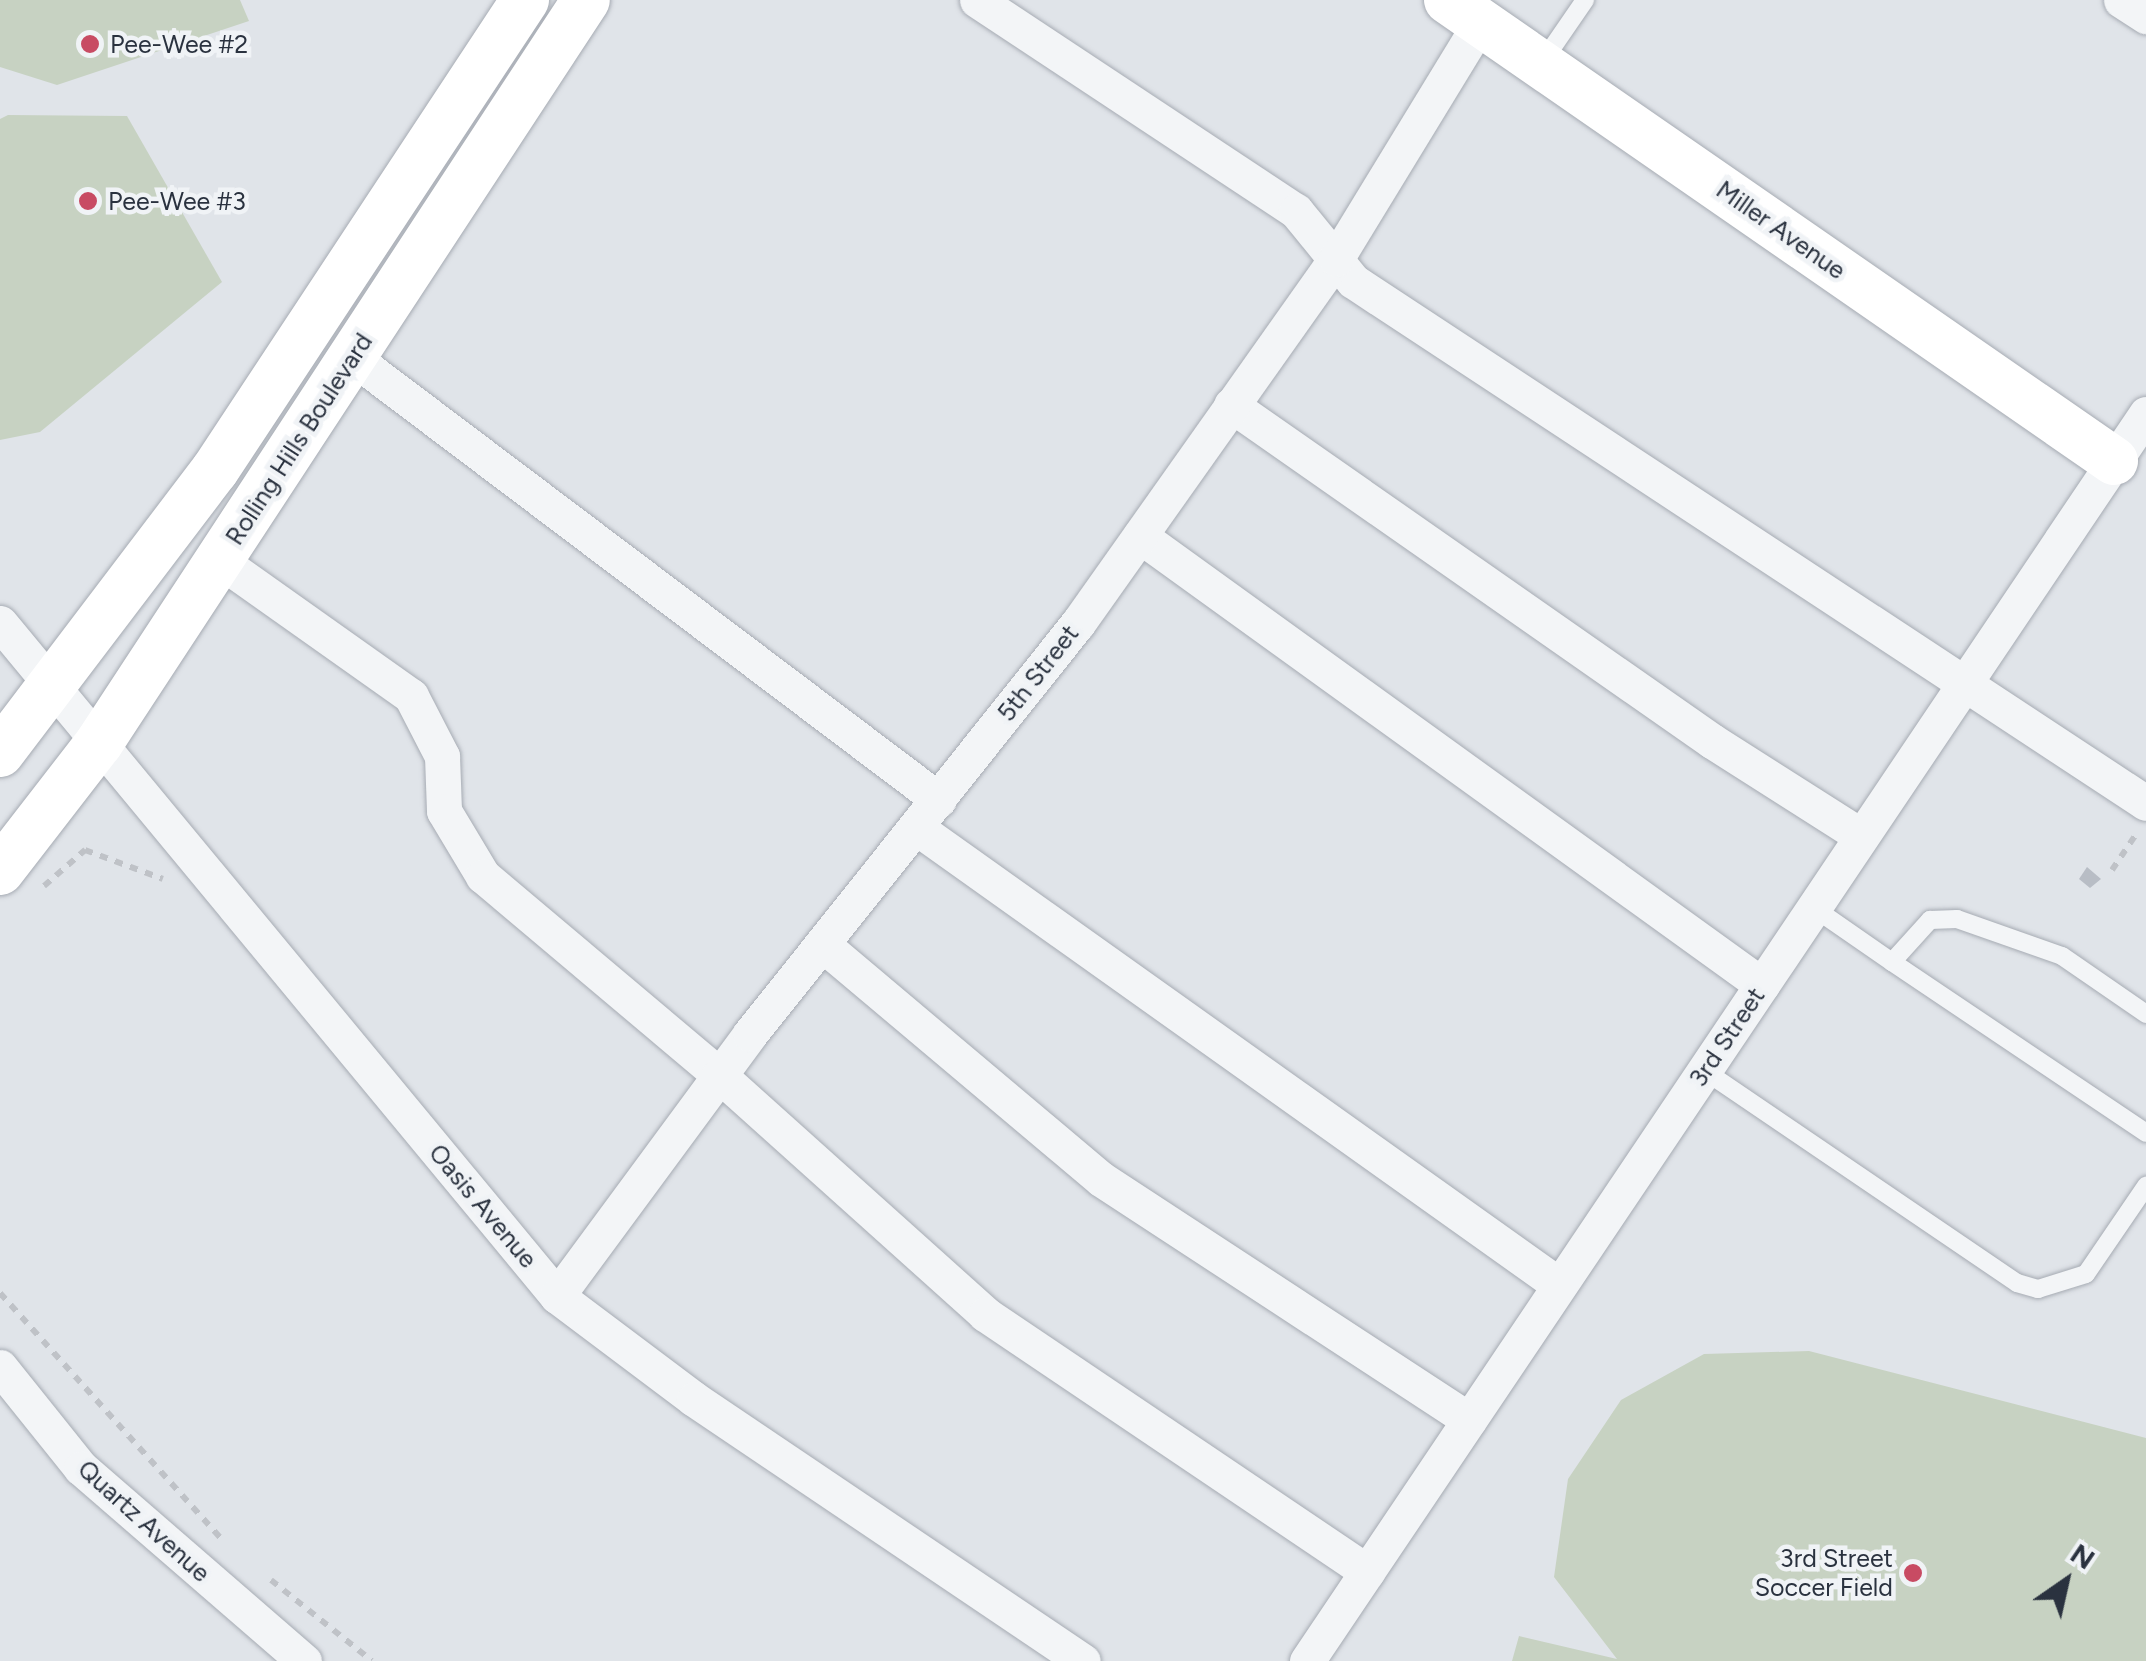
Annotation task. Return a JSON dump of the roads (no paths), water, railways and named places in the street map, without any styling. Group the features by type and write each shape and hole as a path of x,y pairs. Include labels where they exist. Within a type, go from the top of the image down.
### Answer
{"main road":[{"name":"Rolling Hills Boulevard","path":"0,753 215,470 525,0"},
{"name":"Rolling Hills Boulevard","path":"0,871 99,743 586,0"},
{"name":"Miller Avenue","path":"1464,12 2114,461"}],"street":[{"path":"977,0 1296,211 1352,282 2146,803"},
{"path":"2122,0 2146,16"},
{"name":"5th Street","path":"557,1296 719,1075 939,800 1140,536 1336,259 1464,12"},
{"path":"352,357 939,800"},
{"path":"1231,405 1712,741 1862,836"},
{"name":"3rd Street","path":"1307,1661 2146,414"},
{"path":"1140,536 1762,985"},
{"path":"220,560 411,696 442,756 444,811 482,876 719,1075 985,1314 1366,1572"},
{"name":"Oasis Avenue","path":"0,624 557,1296 694,1399 1083,1661"},
{"path":"917,828 1559,1286"},
{"path":"822,944 1101,1179 1469,1420"},
{"name":"Quartz Avenue","path":"0,1367 81,1468 304,1661"}],"lane":[{"path":"1541,64 1586,0"},
{"path":"1814,908 2146,1133"},
{"path":"1892,962 1930,920 1957,918 2062,956 2146,1014"},
{"path":"1704,1071 2028,1286 2062,1284 2086,1274 2146,1186"}],"place":[{"name":"Pee-Wee #2","path":"90,44"},
{"name":"Pee-Wee #3","path":"88,201"},
{"name":"3rd Street Soccer Field","path":"1913,1573"}]}
